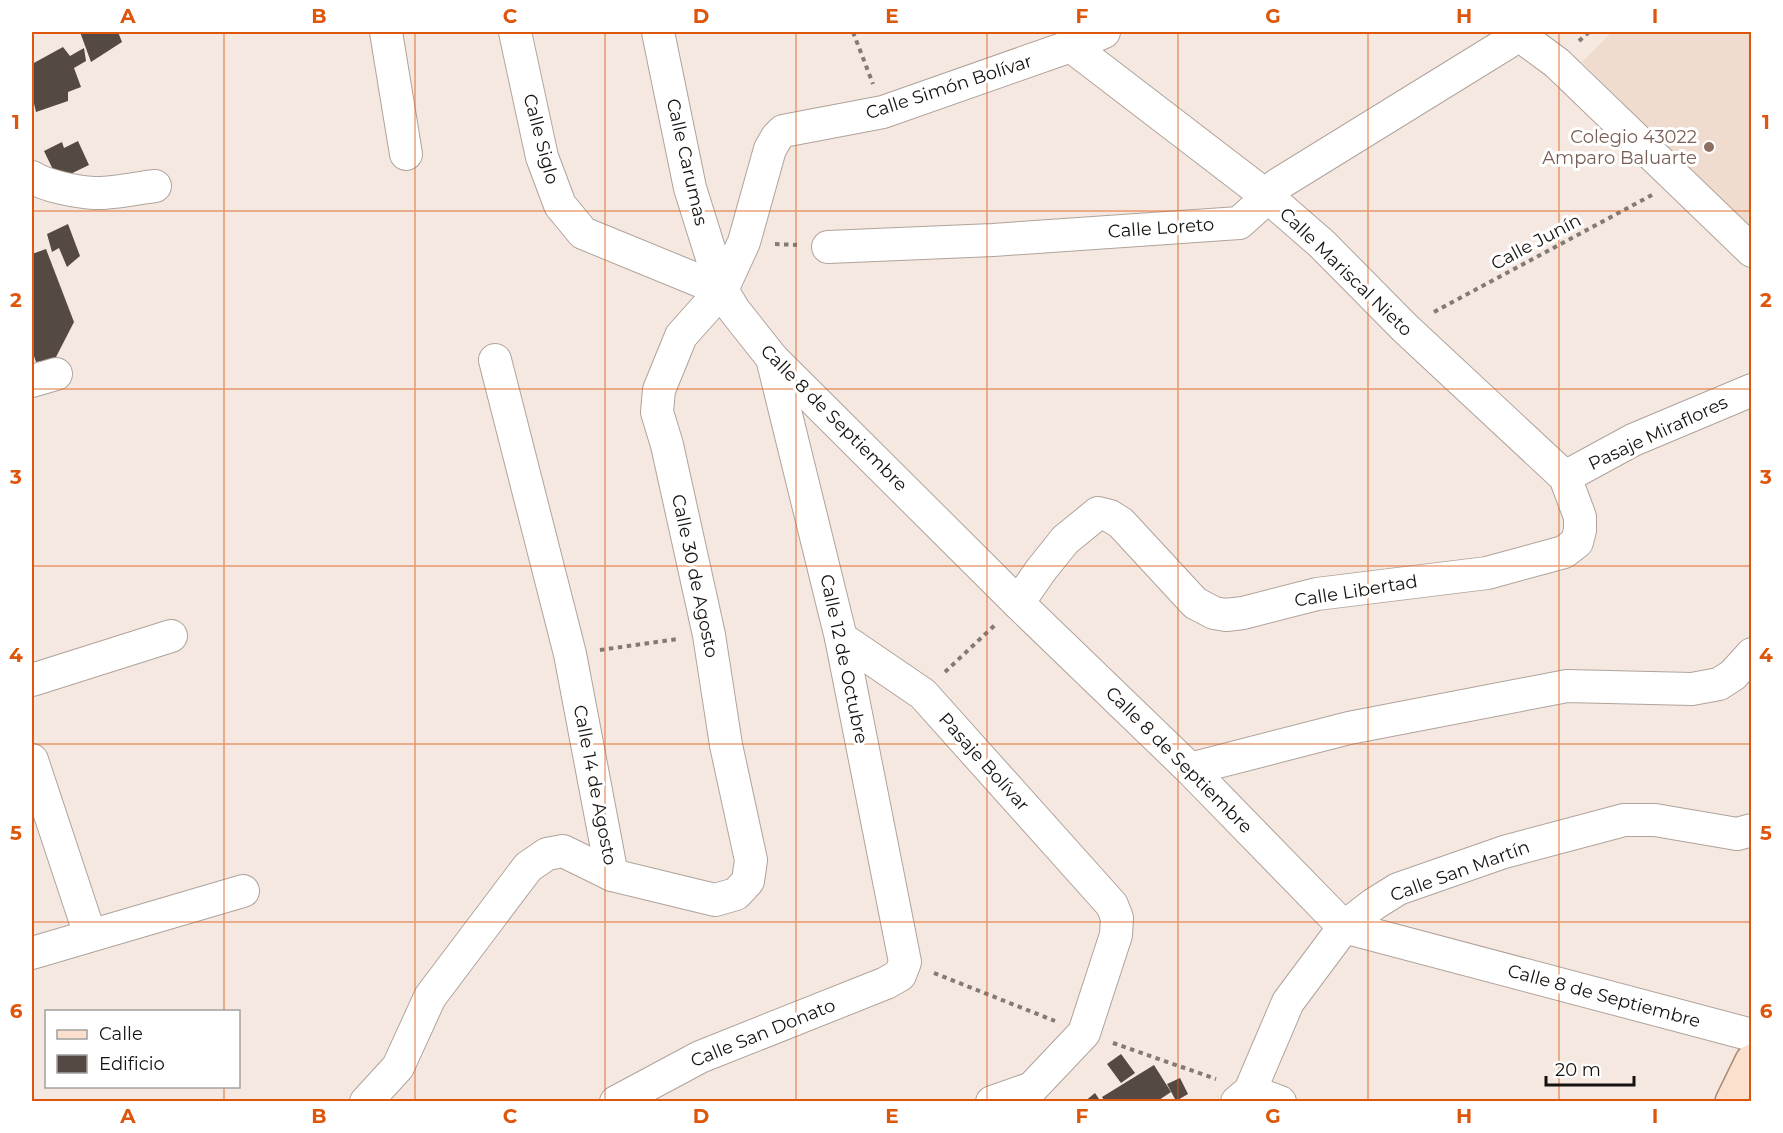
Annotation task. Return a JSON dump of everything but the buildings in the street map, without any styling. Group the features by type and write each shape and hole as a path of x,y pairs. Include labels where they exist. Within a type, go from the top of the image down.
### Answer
{"main road":[{"path":"1732,1101 1752,1061"}],"street":[{"path":"386,32 406,154"},
{"name":"Calle Siglo","path":"515,32 542,157 560,205 583,233 722,290"},
{"name":"Calle Carumas","path":"658,32 690,188 722,290"},
{"name":"Calle Simón Bolívar","path":"722,290 744,242 770,148 783,131 884,111 1071,46 1104,32"},
{"path":"1518,33 1557,63 1752,251"},
{"name":"Calle Loreto","path":"828,247 993,240 1239,223 1268,197 1277,185 1518,33"},
{"name":"Calle Mariscal Nieto","path":"1071,46 1268,197 1322,244 1405,328 1565,477 1580,517 1580,530"},
{"path":"32,177 38,181 95,194 155,186"},
{"name":"Calle 8 de Septiembre","path":"722,290 734,310 772,358 1018,603 1190,769 1344,927 1752,1035"},
{"name":"Calle 30 de Agosto","path":"612,875 715,900 736,894 748,882 751,860 726,745 709,635 667,445 657,412 659,390 681,336 722,290"},
{"name":"Calle 12 de Octubre","path":"772,358 841,638 906,962"},
{"name":"Calle 14 de Agosto","path":"495,360 570,654 612,875"},
{"name":"Pasaje Miraflores","path":"1565,477 1633,440 1752,390"},
{"name":"Calle Libertad","path":"1018,603 1065,540 1098,513 1110,516 1121,523 1195,603 1214,613 1226,615 1243,613 1317,594 1487,573 1564,552 1577,542 1580,530"},
{"path":"32,680 171,636"},
{"name":"Pasaje Bolívar","path":"841,638 923,694 1112,904 1117,918 1116,935 1084,1032 1032,1088 992,1101"},
{"path":"1190,769 1349,728 1567,686 1692,689 1719,684 1733,675 1752,654"},
{"path":"32,760 90,935"},
{"name":"Calle San Martín","path":"1244,1096 1288,1002 1344,927 1398,889 1504,852 1624,820 1655,820 1737,834 1752,830"},
{"name":"Calle 14 de Agosto","path":"366,1101 398,1067 430,997 528,867 547,854 563,851 612,875"},
{"path":"32,953 243,891"},
{"name":"Calle San Donato","path":"616,1101 700,1057 886,983 900,975 906,962"},
{"path":"1244,1096 1280,1101"}],"path":[{"path":"853,32 884,111"},
{"name":"Calle Junín","path":"1405,328 1679,180"},
{"path":"744,242 828,247"},
{"path":"923,694 1018,603"},
{"path":"570,654 709,635"}],"shaded area":[{"name":"Colegio 43022 Amparo Baluarte","path":"1612,32 1751,32 1751,231 1582,62"}],"place":[{"name":"Colegio 43022 Amparo Baluarte","path":"1709,147"}]}
